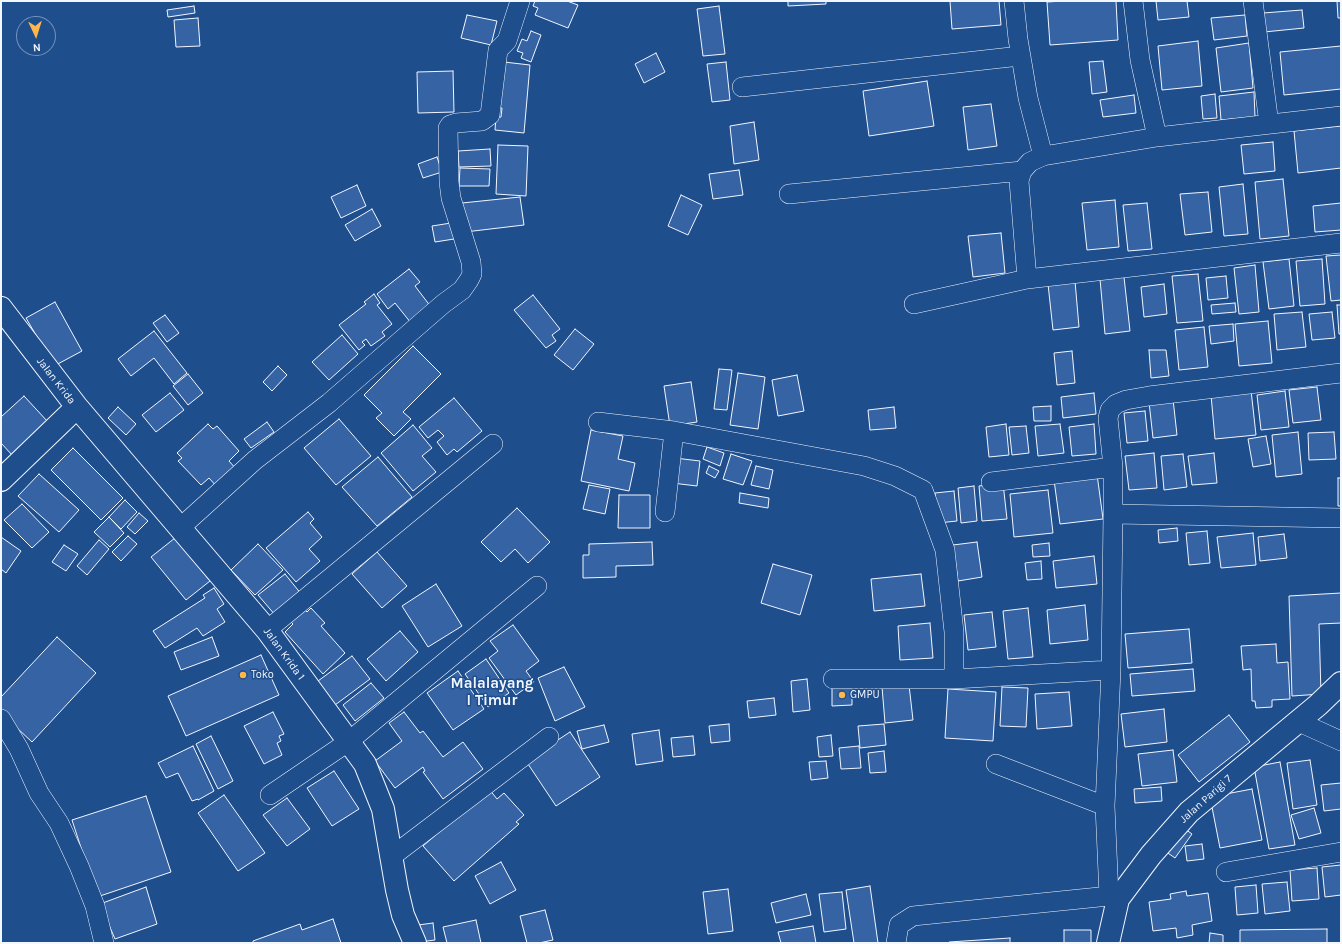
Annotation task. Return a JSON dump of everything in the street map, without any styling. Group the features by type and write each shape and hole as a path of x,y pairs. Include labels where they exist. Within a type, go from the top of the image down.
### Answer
{"street":[{"path":"181,527 255,460 329,403 442,304 462,290 472,274 471,262 451,198 449,182 448,128 450,124 482,121 490,115 498,50 507,41 520,1"},
{"path":"1014,1 1020,56 1028,98 1043,156"},
{"path":"1133,1 1140,60 1157,136"},
{"path":"1253,1 1268,124"},
{"path":"742,87 1020,56"},
{"path":"1027,279 1019,181 1022,171 1030,162 1043,156 1157,136 1341,116"},
{"path":"789,194 1022,171"},
{"path":"914,304 1027,279 1341,243"},
{"name":"Jalan Krida","path":"1,308 77,407 1,480"},
{"path":"896,943 899,925 912,916 1114,897 1105,806 1111,670 1113,514 1113,467 1108,418 1110,410 1121,402 1149,396 1341,373"},
{"name":"Jalan Krida 1","path":"77,407 181,527 267,630 365,764 383,809 403,915 415,943"},
{"path":"598,422 674,431 864,466 895,476 923,490 945,550 954,632 954,679"},
{"path":"666,512 674,431"},
{"path":"267,630 493,444"},
{"path":"991,482 1113,467"},
{"path":"1113,514 1341,518"},
{"path":"270,794 348,742 537,586"},
{"path":"833,680 954,679 1111,670"},
{"name":"Jalan Parigi 7","path":"1108,943 1114,897 1189,812 1298,722 1341,683"},
{"path":"1,719 19,749 39,793 58,823 79,866 95,906 104,943"},
{"path":"1298,722 1341,741"},
{"path":"391,857 549,737"},
{"path":"996,764 1105,806"},
{"path":"1226,872 1341,852"}],"building":[{"path":"535,1 567,1 578,5 568,28 535,15 538,8 533,6"},
{"path":"788,1 826,1 826,4 788,6"},
{"path":"950,1 999,1 1001,25 952,29"},
{"path":"1116,1 1118,40 1050,45 1047,2"},
{"path":"1156,1 1187,1 1189,17 1158,20"},
{"path":"1337,1 1341,1 1341,18 1338,18"},
{"path":"194,6 195,13 168,17 167,10"},
{"path":"719,6 725,54 703,56 697,9"},
{"path":"1302,10 1304,28 1264,32 1263,13"},
{"path":"467,15 497,21 491,45 461,38"},
{"path":"1245,15 1247,36 1214,40 1211,18"},
{"path":"198,18 200,46 176,47 174,20"},
{"path":"531,31 541,35 531,62 521,58 523,53 517,51 522,39 527,41"},
{"path":"1198,41 1202,86 1162,90 1158,46"},
{"path":"1249,43 1253,88 1221,92 1216,48"},
{"path":"1341,46 1341,89 1284,95 1280,52"},
{"path":"656,53 665,72 644,83 635,64"},
{"path":"1103,61 1107,92 1092,94 1089,62"},
{"path":"504,62 530,65 524,133 495,130 496,117 501,117 502,108 500,108"},
{"path":"726,62 730,100 712,102 707,64"},
{"path":"453,71 454,112 418,113 417,72"},
{"path":"927,81 934,126 869,136 863,91"},
{"path":"1254,92 1255,117 1221,120 1219,96"},
{"path":"1215,94 1217,118 1203,119 1201,96"},
{"path":"1134,95 1136,113 1103,117 1100,100"},
{"path":"991,104 997,146 968,150 963,107"},
{"path":"754,122 759,160 734,164 730,126"},
{"path":"1341,126 1341,168 1298,173 1294,131"},
{"path":"1273,142 1275,171 1244,174 1241,145"},
{"path":"498,145 528,146 526,196 496,194"},
{"path":"490,149 491,166 459,167 458,151"},
{"path":"437,157 442,172 423,178 418,164"},
{"path":"460,168 490,169 489,186 459,186"},
{"path":"739,170 743,195 713,199 709,174"},
{"path":"1283,179 1289,236 1260,239 1255,182"},
{"path":"1243,184 1248,234 1224,236 1219,187"},
{"path":"357,185 366,206 341,218 331,197"},
{"path":"1208,192 1212,232 1185,235 1180,194"},
{"path":"681,195 702,205 688,235 668,226"},
{"path":"520,197 524,225 465,232 462,203"},
{"path":"1115,200 1119,247 1087,250 1082,203"},
{"path":"1147,203 1152,249 1128,251 1123,205"},
{"path":"1341,203 1341,230 1315,232 1313,206"},
{"path":"372,209 381,226 355,241 345,225"},
{"path":"451,223 454,239 435,242 432,226"},
{"path":"1001,233 1005,273 973,277 968,236"},
{"path":"1341,255 1341,300 1331,301 1326,256"},
{"path":"1289,259 1294,306 1269,309 1263,262"},
{"path":"1322,259 1325,304 1300,306 1296,261"},
{"path":"1255,265 1259,312 1239,314 1234,268"},
{"path":"409,269 420,282 415,286 431,307 411,323 395,303 388,309 377,294"},
{"path":"1198,274 1203,321 1177,323 1172,276"},
{"path":"1226,276 1228,298 1208,300 1206,278"},
{"path":"1124,277 1130,331 1105,334 1100,279"},
{"path":"1075,281 1079,327 1053,330 1048,284"},
{"path":"1164,284 1167,314 1144,317 1141,287"},
{"path":"374,294 380,303 377,305 392,324 382,332 385,336 371,346 366,339 362,342 365,345 359,350 339,325 366,304 364,302"},
{"path":"533,295 560,329 552,335 556,341 546,348 514,310"},
{"path":"55,302 82,351 54,366 26,318"},
{"path":"1235,303 1236,312 1212,314 1211,305"},
{"path":"1337,305 1341,305 1341,334 1339,334"},
{"path":"1302,312 1306,347 1277,350 1274,314"},
{"path":"1332,312 1335,338 1312,340 1309,314"},
{"path":"165,315 179,333 167,342 153,323"},
{"path":"1268,321 1272,363 1239,366 1235,324"},
{"path":"1233,324 1234,341 1211,344 1209,326"},
{"path":"1204,327 1208,367 1179,370 1175,330"},
{"path":"575,329 594,344 573,370 554,355"},
{"path":"154,331 187,373 174,384 154,358 131,376 118,359"},
{"path":"342,335 358,354 329,380 312,362"},
{"path":"413,346 441,374 403,412 411,419 394,436 376,418 382,413 364,395"},
{"path":"1149,350 1166,350 1169,376 1151,378"},
{"path":"1072,351 1075,383 1057,385 1054,353"},
{"path":"278,366 287,375 272,391 263,382"},
{"path":"719,369 732,370 727,410 714,409"},
{"path":"738,373 765,377 758,429 730,425"},
{"path":"188,374 203,393 188,405 173,386"},
{"path":"797,375 804,411 778,416 772,380"},
{"path":"691,382 697,422 670,426 664,386"},
{"path":"1317,387 1321,420 1293,423 1289,390"},
{"path":"1251,390 1256,435 1215,439 1211,395"},
{"path":"1285,391 1289,427 1261,430 1257,395"},
{"path":"170,393 184,410 156,432 142,415"},
{"path":"1094,393 1096,414 1063,418 1061,397"},
{"path":"24,396 48,422 12,455 1,443 1,417"},
{"path":"454,398 482,431 457,452 454,449 447,455 437,442 444,436 438,430 428,438 419,427"},
{"path":"1173,399 1177,435 1153,438 1149,402"},
{"path":"1051,406 1051,421 1034,421 1033,407"},
{"path":"118,407 136,424 126,435 108,418"},
{"path":"894,407 896,428 870,430 868,410"},
{"path":"1145,411 1148,441 1127,443 1124,413"},
{"path":"339,419 371,456 336,485 304,448"},
{"path":"267,422 274,432 251,448 244,439"},
{"path":"208,424 213,429 217,426 239,451 229,461 237,470 218,488 209,478 201,485 178,461 182,458 177,453"},
{"path":"1006,424 1009,455 989,457 986,427"},
{"path":"1060,424 1064,453 1038,456 1035,426"},
{"path":"1094,424 1096,454 1072,456 1069,427"},
{"path":"413,425 432,448 422,456 436,472 413,491 381,453"},
{"path":"1026,426 1029,453 1012,455 1009,427"},
{"path":"591,430 623,436 618,459 635,463 629,491 581,481"},
{"path":"1298,432 1302,474 1276,477 1272,435"},
{"path":"1334,432 1336,459 1309,460 1308,433"},
{"path":"1266,436 1271,464 1253,467 1248,439"},
{"path":"707,447 724,453 720,466 703,459"},
{"path":"73,448 123,498 101,520 51,470"},
{"path":"1154,453 1157,488 1129,490 1125,456"},
{"path":"1214,453 1217,483 1192,485 1188,456"},
{"path":"731,454 752,461 743,485 723,479"},
{"path":"1183,454 1187,487 1164,490 1161,456"},
{"path":"378,457 412,497 377,526 342,487"},
{"path":"675,458 700,461 697,486 672,483"},
{"path":"709,466 719,471 715,478 706,473"},
{"path":"756,466 773,470 769,489 751,485"},
{"path":"39,474 79,510 59,532 18,496"},
{"path":"1097,474 1103,519 1060,524 1054,480"},
{"path":"1338,478 1341,478 1341,506 1338,506"},
{"path":"1003,483 1007,519 982,521 979,486"},
{"path":"589,485 610,489 605,514 583,509"},
{"path":"974,486 977,521 961,523 958,488"},
{"path":"1048,490 1053,533 1014,537 1010,494"},
{"path":"954,491 957,521 938,523 935,493"},
{"path":"740,493 769,498 768,508 739,503"},
{"path":"619,495 650,495 650,528 618,528"},
{"path":"125,500 137,512 121,529 109,517"},
{"path":"22,504 49,532 32,548 4,520"},
{"path":"517,508 550,542 528,563 515,549 501,562 481,542"},
{"path":"308,512 314,519 310,523 322,537 309,549 320,561 296,582 266,548"},
{"path":"139,513 148,521 135,534 127,527"},
{"path":"109,517 124,533 110,547 94,532"},
{"path":"1177,528 1178,541 1159,543 1158,530"},
{"path":"1207,531 1210,563 1189,565 1186,533"},
{"path":"1253,533 1256,565 1221,568 1217,537"},
{"path":"1284,534 1287,558 1260,561 1258,537"},
{"path":"128,536 137,544 121,561 112,552"},
{"path":"1,537 21,551 6,573 1,569"},
{"path":"175,538 210,581 186,600 151,557"},
{"path":"99,540 109,549 87,575 77,566"},
{"path":"652,542 653,565 616,566 616,577 583,578 583,555 589,555 589,544"},
{"path":"977,542 982,577 958,581 953,545"},
{"path":"1049,543 1050,556 1033,557 1032,545"},
{"path":"258,544 283,570 255,595 231,570"},
{"path":"64,545 78,554 66,571 52,562"},
{"path":"377,552 407,586 382,608 352,574"},
{"path":"1094,556 1097,584 1056,588 1053,561"},
{"path":"1041,561 1042,579 1027,580 1025,563"},
{"path":"773,564 812,575 800,615 761,603"},
{"path":"285,574 302,595 276,616 258,595"},
{"path":"921,574 925,606 874,611 871,579"},
{"path":"436,584 462,626 428,647 402,606"},
{"path":"214,588 224,604 217,609 225,622 203,636 197,628 165,648 153,631 205,598 203,595"},
{"path":"1341,593 1341,623 1319,624 1321,694 1292,696 1289,596"},
{"path":"1085,605 1088,640 1050,644 1047,610"},
{"path":"302,607 307,612 311,608 325,623 321,626 345,653 323,674 285,632 293,624 288,619"},
{"path":"1028,608 1033,657 1008,659 1003,611"},
{"path":"992,612 996,647 968,650 964,615"},
{"path":"930,623 933,658 900,660 898,626"},
{"path":"513,625 539,661 526,671 534,682 516,695 489,658 498,651 490,641"},
{"path":"1189,629 1192,663 1128,668 1125,634"},
{"path":"400,631 418,652 386,681 367,659"},
{"path":"57,637 96,673 32,742 1,713 1,697"},
{"path":"212,637 219,656 181,670 174,652"},
{"path":"1276,644 1277,663 1288,662 1290,699 1272,700 1272,707 1256,708 1255,701 1252,701 1251,669 1243,670 1241,646"},
{"name":"Toko","path":"261,655 279,695 186,736 168,696"},
{"path":"352,656 370,679 335,705 318,681"},
{"path":"486,659 509,693 488,707 465,674"},
{"path":"564,667 585,707 555,721 538,678"},
{"path":"1193,669 1195,691 1132,696 1130,674"},
{"path":"458,671 484,709 453,730 427,693"},
{"path":"807,679 810,710 793,712 791,681"},
{"path":"371,683 384,698 355,721 343,705"},
{"name":"GMPU","path":"832,684 852,684 852,705 832,706"},
{"path":"909,685 913,720 885,723 882,687"},
{"path":"1002,687 1028,688 1026,727 1000,726"},
{"path":"948,689 996,692 993,741 945,738"},
{"path":"1069,692 1072,726 1037,729 1035,694"},
{"path":"774,698 776,715 749,718 747,701"},
{"path":"1164,709 1167,742 1125,747 1121,714"},
{"path":"273,712 284,734 279,736 281,741 277,743 282,755 264,764 244,726"},
{"path":"404,712 420,733 423,731 443,757 463,742 483,769 443,799 423,772 425,771 423,767 395,788 375,761 402,741 389,723"},
{"path":"1229,715 1250,742 1199,782 1178,755"},
{"path":"729,724 730,741 711,743 709,726"},
{"path":"884,724 886,745 860,748 858,726"},
{"path":"604,725 609,742 582,749 577,731"},
{"path":"659,730 663,761 636,765 632,734"},
{"path":"570,732 600,777 556,806 526,761"},
{"path":"831,735 833,756 819,757 817,737"},
{"path":"211,736 233,781 218,789 196,744"},
{"path":"693,736 695,755 673,757 671,738"},
{"path":"193,746 214,791 198,800 192,801 178,773 166,778 158,763"},
{"path":"859,746 861,768 841,769 839,748"},
{"path":"1173,750 1177,782 1142,786 1138,754"},
{"path":"884,751 886,772 870,773 868,753"},
{"path":"1310,760 1317,805 1293,809 1287,763"},
{"path":"826,761 828,778 811,780 809,762"},
{"path":"1280,762 1295,845 1269,849 1254,767"},
{"path":"334,771 359,809 332,826 307,788"},
{"path":"1341,783 1341,809 1324,811 1321,785"},
{"path":"1161,787 1162,801 1135,803 1134,789"},
{"path":"489,789 497,799 504,793 524,815 516,822 519,824 454,881 423,846"},
{"path":"1252,789 1262,840 1220,848 1210,797"},
{"path":"224,795 265,853 238,871 198,813"},
{"path":"146,796 171,872 97,897 72,820"},
{"path":"287,798 310,829 287,846 263,815"},
{"path":"1314,808 1321,833 1299,839 1291,815"},
{"path":"1181,826 1192,834 1175,858 1165,851"},
{"path":"1202,844 1204,859 1187,861 1185,846"},
{"path":"501,862 516,890 490,904 475,876"},
{"path":"1341,865 1341,895 1325,897 1322,867"},
{"path":"1317,868 1319,899 1292,901 1290,870"},
{"path":"1287,882 1290,911 1265,914 1262,884"},
{"path":"1256,885 1258,913 1237,915 1235,887"},
{"path":"870,886 878,943 854,943 846,890"},
{"path":"146,887 157,924 115,939 100,904"},
{"path":"728,889 733,931 708,934 703,892"},
{"path":"1186,891 1187,896 1208,893 1212,921 1192,925 1193,935 1177,938 1176,928 1153,931 1149,902 1171,899 1170,894"},
{"path":"842,892 846,929 824,932 819,894"},
{"path":"806,894 811,915 776,923 771,903"},
{"path":"545,910 553,940 539,943 527,943 520,916"},
{"path":"333,919 341,943 253,943 253,941 300,924 302,930"},
{"path":"476,920 481,943 447,943 443,927"},
{"path":"433,923 435,940 420,942 418,925"},
{"path":"813,926 816,943 781,943 778,932"},
{"path":"1327,929 1327,943 1240,943 1240,930"},
{"path":"1064,930 1091,930 1091,943 1064,943"},
{"path":"1210,933 1223,935 1223,943 1209,943"},
{"path":"1010,938 1010,943 949,943 949,942"}],"place":[{"name":"Toko","path":"243,675"},
{"name":"GMPU","path":"842,695"}],"district":[{"name":"Malalayang I Timur","path":"492,692"}]}
